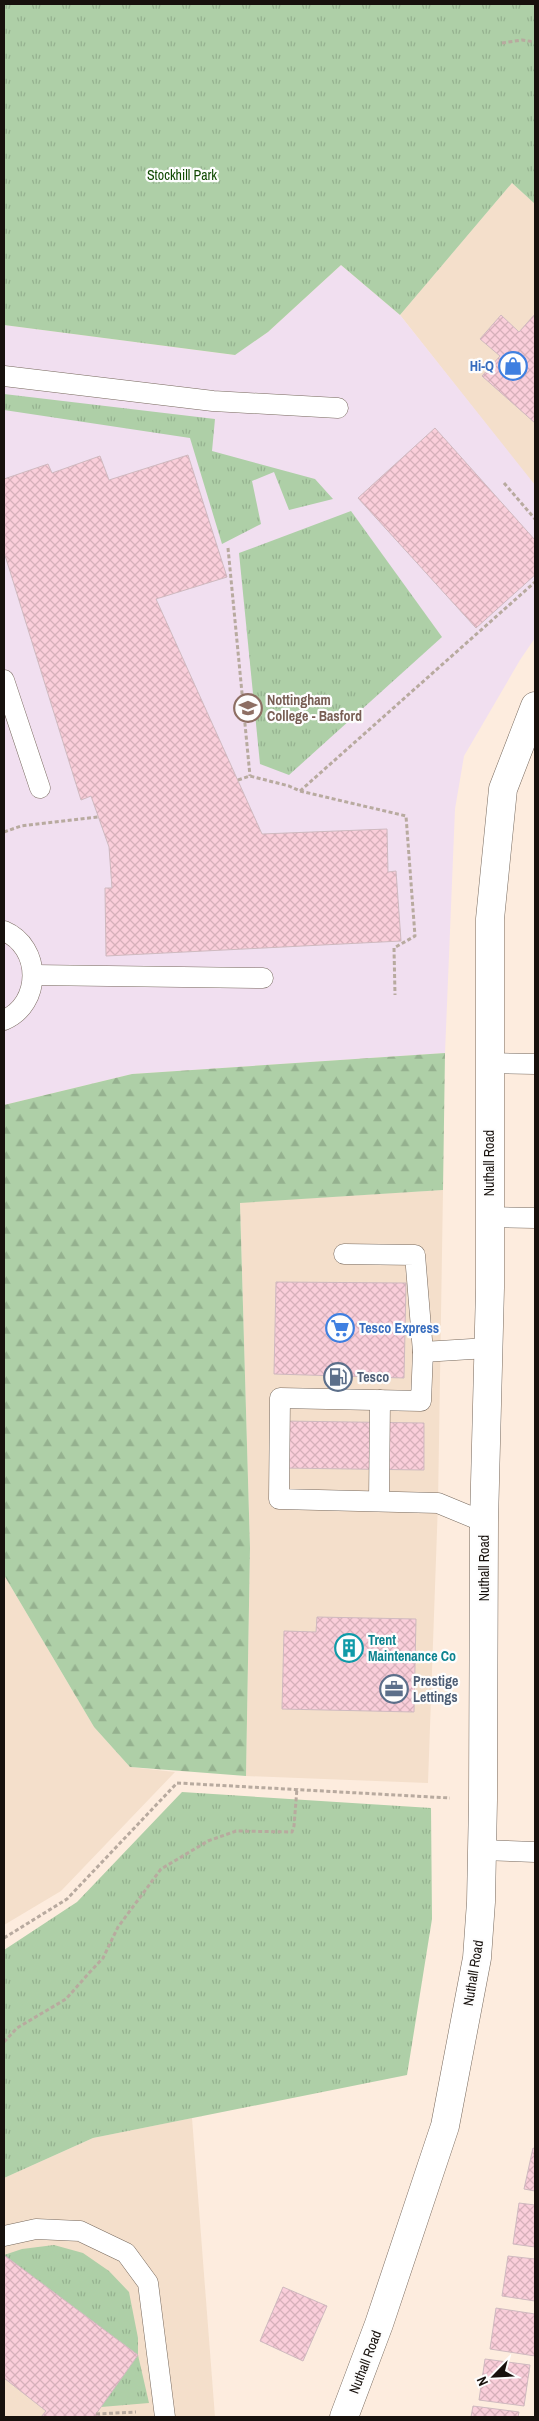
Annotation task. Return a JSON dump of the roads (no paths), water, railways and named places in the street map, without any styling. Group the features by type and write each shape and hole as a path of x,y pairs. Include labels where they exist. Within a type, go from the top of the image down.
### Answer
{"highway":[{"name":"Nuthall Road","path":"344,2417 380,2324 445,2126 477,1958 483,1800 490,919 503,789 535,706"}],"lane":[{"path":"4,376 213,401 338,408"},
{"path":"4,680 40,788"},
{"path":"4,931 22,944 30,958 34,975 31,991 23,1006 11,1017 4,1020"},
{"path":"34,975 263,978"},
{"path":"488,1063 535,1064"},
{"path":"489,1217 535,1218"},
{"path":"344,1254 415,1255 423,1352 422,1400 280,1398 279,1499 438,1503 484,1522"},
{"path":"423,1352 488,1348"},
{"path":"379,1501 380,1400"},
{"path":"482,1850 535,1852"},
{"path":"4,2236 36,2229 80,2231 126,2254 148,2283 164,2414"}],"place":[{"name":"Hi-Q","path":"513,366"},
{"name":"Nottingham College - Basford","path":"248,708"},
{"name":"Tesco Express","path":"340,1328"},
{"name":"Tesco","path":"338,1377"},
{"name":"Trent Maintenance Co","path":"349,1648"},
{"name":"Prestige Lettings","path":"394,1689"}],"park label":[{"name":"Stockhill Park","path":"182,175"}]}
